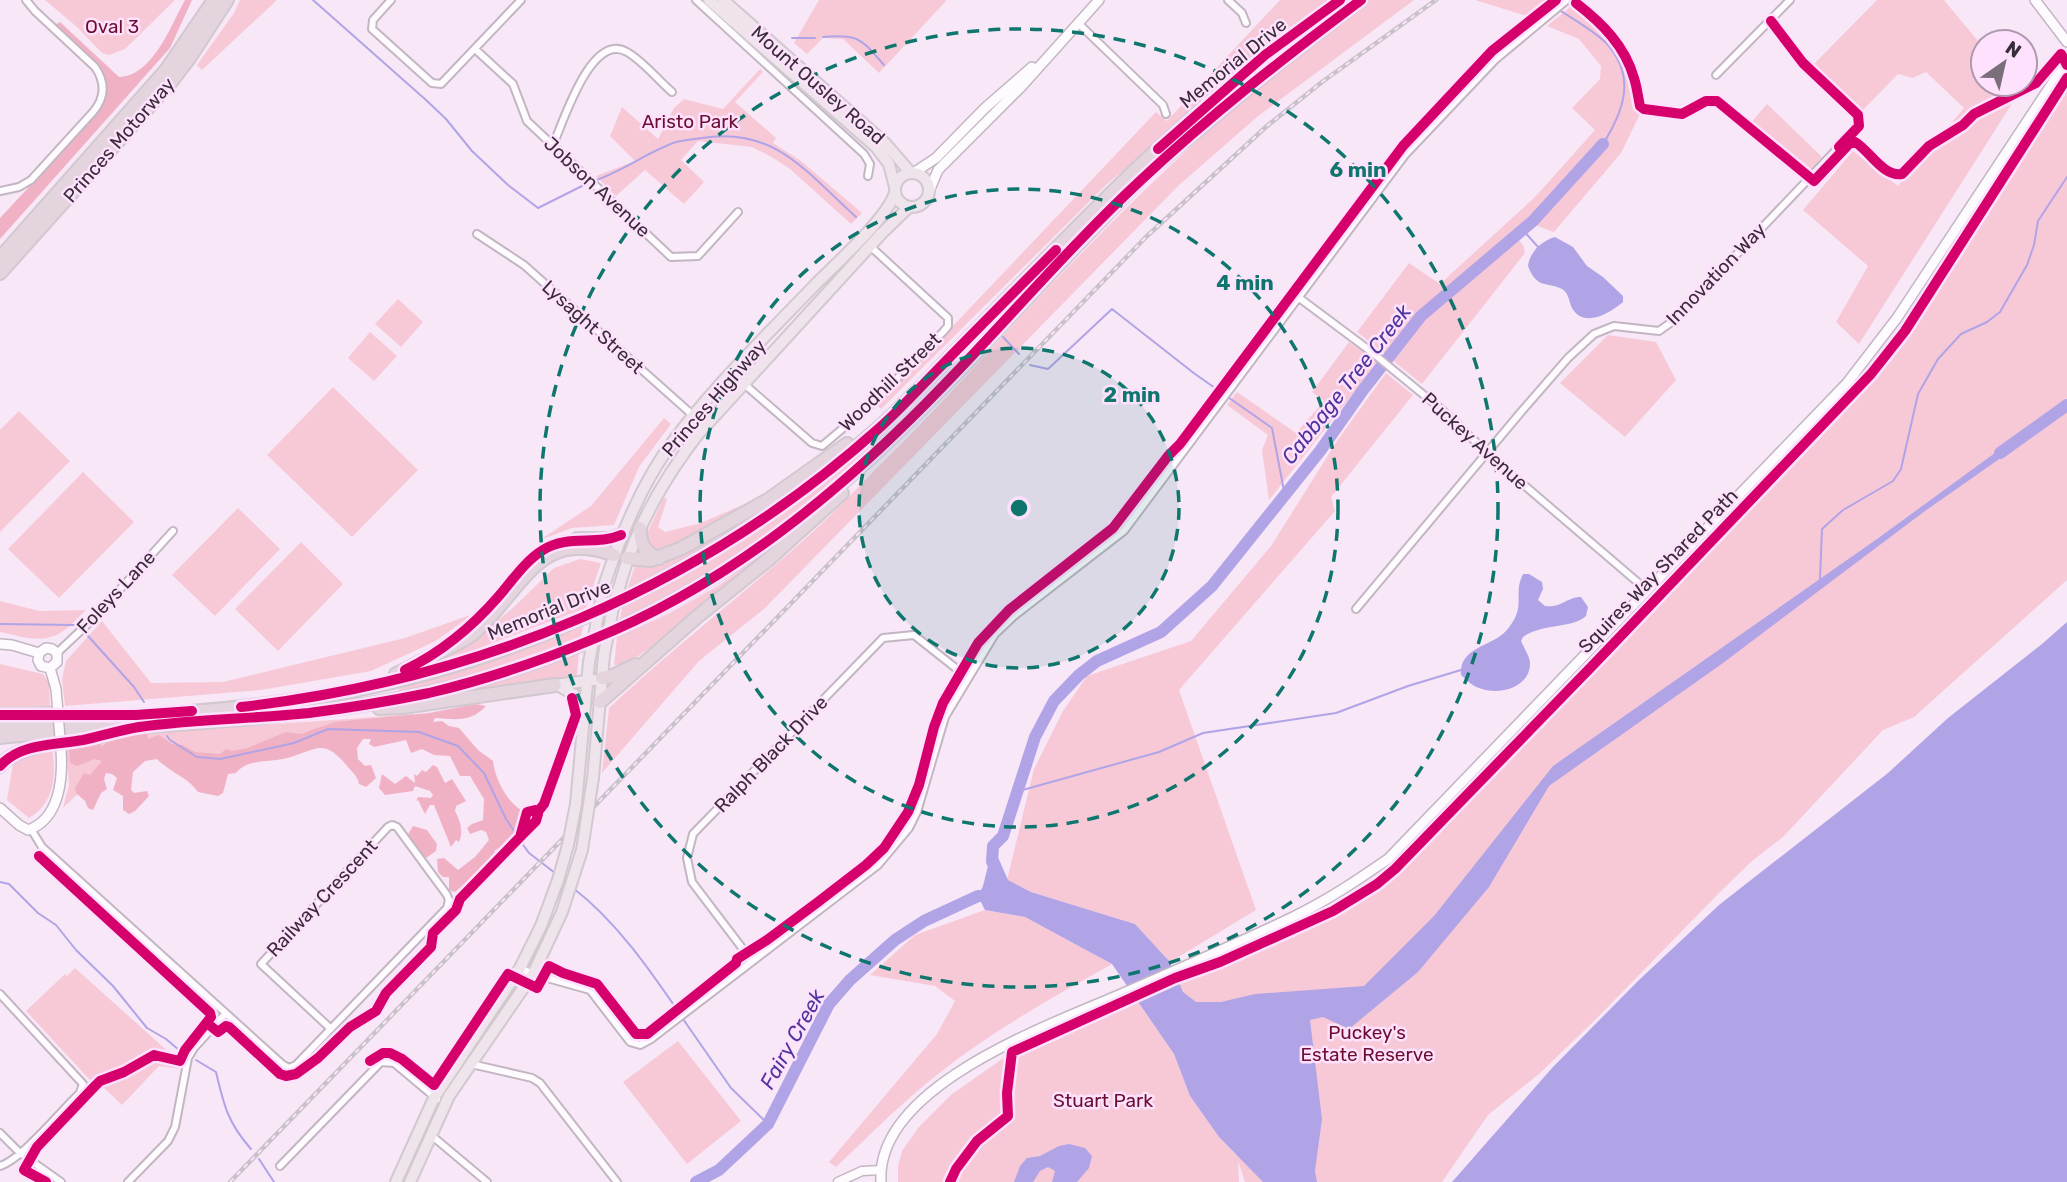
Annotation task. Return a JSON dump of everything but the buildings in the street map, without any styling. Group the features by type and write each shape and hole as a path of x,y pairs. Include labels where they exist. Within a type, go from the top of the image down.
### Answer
{"highway":[{"name":"Princes Motorway","path":"0,258 167,69 214,0"},
{"name":"Princes Motorway","path":"0,273 171,82 227,0"},
{"name":"Memorial Drive","path":"0,737 346,692 452,666 533,637 595,612 672,574 750,527 811,484 876,431 1162,145 1265,55 1340,0"},
{"name":"Memorial Drive","path":"0,726 313,712 429,693 512,670 595,639 669,603 744,558 798,519 866,461 944,386 1140,181 1254,81 1361,0"},
{"path":"627,558 659,558 742,516 840,450 942,365"},
{"path":"600,702 769,559 838,496 944,386"},
{"path":"640,528 643,548 659,558"},
{"path":"443,650 472,625 543,549 565,541 610,539 621,535"},
{"path":"346,692 398,673 458,644 478,630 546,556 562,549 576,547 590,547 614,555"},
{"path":"602,678 620,673 657,652"},
{"path":"313,712 403,707 555,685"},
{"path":"0,715 136,721"},
{"path":"0,766 10,756 24,750 86,739 136,721"}],"main road":[{"name":"Mount Ousley Road","path":"709,0 848,122 886,159 895,190"},
{"name":"Mount Ousley Road","path":"723,0 885,143 913,173"},
{"path":"1045,58 995,98 936,158 913,173 901,177 895,190 900,202 909,207 924,203 939,170 1021,87 1100,0"},
{"path":"2035,0 2067,42"},
{"path":"881,1182 881,1170 893,1133 923,1100 970,1064 1016,1039 1129,991 1325,901 1388,859 1847,383 1873,352 2067,61"},
{"path":"913,173 926,179 930,190"},
{"name":"Princes Highway","path":"396,1182 435,1098 520,968 541,926 558,880 576,804 589,663 603,589 621,535 650,476 694,416 883,216 895,190"},
{"name":"Princes Highway","path":"410,1182 444,1105 469,1064 533,974 565,902 582,850 593,778 604,655 613,608 627,558 640,528 674,466 705,426 909,207"},
{"path":"743,363 747,379"},
{"path":"614,555 627,558"},
{"path":"0,644 39,653"},
{"path":"39,653 46,648 57,653 57,662 50,668"},
{"path":"39,653 39,663 50,668"},
{"path":"0,808 22,827 31,829 46,814 57,796 62,778 61,750 56,689 50,668"},
{"path":"555,685 602,678"},
{"path":"555,685 575,695 584,713"},
{"path":"419,1130 431,1135"}],"street":[{"path":"0,191 19,187 31,180 93,112 103,93 103,82 95,67 35,12 26,0"},
{"path":"391,0 373,20 372,29 432,83 441,84 521,0"},
{"name":"Mount Ousley Road","path":"696,0 867,157 870,164 868,176"},
{"path":"1228,0 1242,13 1246,23"},
{"path":"520,968 590,990 630,1042 636,1045 643,1043 878,865 895,847 917,812 945,717 983,651 1004,624 1124,531 1405,155 1495,60 1566,0"},
{"path":"1716,75 1790,0"},
{"name":"Innovation Way","path":"1356,609 1568,358 1594,334 1615,326 1659,331 1673,321 1858,126 1858,115 1803,63 1771,22"},
{"path":"1078,23 1163,105 1166,114"},
{"path":"553,145 586,71 602,52 615,48 626,52 671,92"},
{"name":"Jobson Avenue","path":"475,49 513,84 527,121 671,257 698,256 738,212"},
{"name":"Mount Ousley Road","path":"832,124 848,122"},
{"name":"Lysaght Street","path":"477,234 524,265 705,426"},
{"name":"Woodhill Street","path":"747,379 812,443 822,446 874,402 943,332 948,326 948,318 870,246"},
{"name":"Puckey Avenue","path":"1298,297 1415,388 1648,591"},
{"name":"Foleys Lane","path":"57,653 93,619 173,531"},
{"name":"Ralph Black Drive","path":"752,961 692,882 687,858 693,834 883,638 914,635 967,677"},
{"name":"Railway Crescent","path":"392,825 397,827 447,895 447,908 330,1028 261,964 392,825"},
{"path":"31,829 40,845 282,1064 289,1068 296,1065 330,1028"},
{"path":"0,994 83,1084 80,1093 20,1153 9,1163 0,1166"},
{"path":"128,1182 171,1138 188,1058 225,1014"},
{"path":"280,1166 376,1066 385,1061 394,1063 444,1105"},
{"path":"469,1064 532,1078 540,1083 617,1182"},
{"path":"0,1133 20,1153 61,1182"},
{"path":"431,1135 487,1182"},
{"path":"838,1182 862,1171 881,1170"}],"green space":[{"name":"Oval 3","path":"45,0 175,0 125,49 109,55 102,53"},
{"path":"240,0 277,0 202,70 197,65 234,13"},
{"path":"819,0 946,1 879,73 843,39 823,38 807,54 794,43"},
{"path":"1280,0 1328,0 1292,26 1106,185 881,409 877,406 1156,112 1167,121"},
{"path":"1370,0 1414,0 1257,117 1178,186 764,609 699,661 602,773 609,708 826,519 936,408 1077,258 1182,155 1255,90"},
{"path":"1475,0 1552,0 1530,17"},
{"path":"1877,0 1944,0 1969,30 1969,98 2016,98 1859,344 1836,322 1868,266 1803,210 1853,151 1898,186 1964,108 1926,72 1913,78 1898,74 1862,111 1813,65"},
{"path":"1574,4 1607,35 1625,67 1641,112 1621,153 1554,232 1535,225 1518,239 1525,253 1422,384 1357,332 1409,263 1440,284 1536,196 1595,130 1572,108 1600,79 1601,66 1579,39 1547,26"},
{"name":"Aristo Park","path":"760,69 763,72 735,102 776,138 773,143 801,161 862,213 851,224 790,169 752,147 698,141 681,160 704,182 684,204 645,170 616,196 596,176 635,161 610,136 622,107 658,139 674,108 684,99 723,109"},
{"name":"Puckey's Estate Reserve","path":"2067,81 2067,580 1914,717 1883,730 1783,837 1752,861 1719,893 1540,1073 1488,1115 1442,1182 1245,1182 1238,1161 1239,1182 898,1182 902,1151 918,1128 952,1094 1005,1057 1134,996 1174,1054 1190,1096 1219,1137 1236,1155 1183,992 1176,981 1400,870 1411,861 1470,795 1880,371"},
{"path":"1767,104 1822,157 1809,172 1748,126"},
{"path":"398,299 423,322 401,347 375,324"},
{"path":"370,332 397,356 374,381 348,358"},
{"path":"1608,335 1656,342 1676,380 1625,437 1560,383"},
{"path":"1349,342 1378,362 1269,500 1262,450 1268,435 1227,405 1237,392 1296,433 1324,401 1312,392"},
{"path":"1386,373 1413,395 1331,497 1335,511 1179,690 1256,910 1170,962 1135,924 1031,892 1007,880 1034,769 1063,711 1087,676 1191,641 1271,546 1337,441"},
{"path":"333,387 418,470 352,537 267,455"},
{"path":"913,401 917,404 874,447 798,513 755,543 619,622 623,605 727,549 780,514"},
{"path":"19,411 70,461 0,532 0,430"},
{"path":"664,418 671,424 639,467 614,525 572,528 540,540 591,506"},
{"path":"83,472 134,522 59,598 8,549"},
{"path":"664,497 667,499 658,527 665,532 701,523 756,499 677,543 656,549 646,535"},
{"path":"238,508 280,549 215,616 172,575"},
{"path":"759,508 691,555 627,589 635,566 660,561"},
{"path":"301,542 343,584 278,651 235,609"},
{"path":"771,547 719,595 660,640 629,663 614,665 617,637 668,614 718,586"},
{"path":"580,559 601,563 586,608 437,661 478,637 554,568"},
{"path":"0,601 39,611 86,610 61,633 47,638 28,638 0,632"},
{"path":"473,614 436,641 371,671 261,690 65,706 62,679 66,661 102,621 151,683 223,682 405,638"},
{"path":"584,622 581,638 469,676 399,693 398,684"},
{"path":"579,653 577,675 419,703"},
{"path":"0,664 43,674 49,683 50,706 0,707"},
{"path":"414,714 396,736 331,738 212,768 172,747 114,760 63,808 69,785 66,745 155,733"},
{"path":"52,746 52,786 45,804 29,818 7,800 13,764 29,751"},
{"path":"985,910 1025,917 1112,964 1016,1019 948,1066 836,1167 829,1162 937,1034 955,1001 935,986 870,975 915,935"},
{"path":"75,968 172,1055 181,1059 179,1069 159,1066 122,1105 101,1085 91,1084 26,1011"},
{"path":"678,1041 741,1121 687,1164 623,1082"}],"shaded area":[{"path":"185,0 192,0 170,48 0,239 0,218 84,128 102,107 106,96 107,84 99,67 55,25 60,22 119,77 142,68 151,59"},
{"path":"1555,237 1573,247 1587,266 1623,296 1623,302 1597,317 1583,317 1572,308 1564,291 1535,279 1528,266 1531,256 1541,244"},
{"path":"2010,442 2015,448 1925,511 1723,663 1549,786 1489,887 1418,972 1349,1029 1323,1017 1310,1020 1322,1119 1315,1171 1317,1182 1263,1182 1219,1137 1190,1096 1174,1054 1112,964 1025,917 985,910 978,896 993,846 1008,880 1031,892 1135,924 1170,962 1183,992 1196,1002 1221,1002 1255,994 1364,986 1434,916 1553,766 1877,539"},
{"path":"1523,574 1529,574 1542,582 1543,589 1538,600 1545,606 1581,597 1588,607 1586,616 1573,623 1539,630 1523,637 1521,641 1530,662 1529,671 1520,684 1496,691 1476,687 1461,675 1462,666 1470,653 1500,636 1513,622"},
{"path":"2067,622 2067,1182 1452,1182 1552,1068 1638,981 1719,905 1888,773 1948,718"},
{"path":"476,704 486,706 468,718 435,718 433,722 442,721 459,728 478,750 493,761 502,789 511,802 523,811 527,823 511,841 494,851 498,855 495,862 481,867 481,876 473,877 455,892 449,890 449,877 443,877 438,872 437,859 444,858 458,870 475,857 489,840 486,832 481,830 470,834 467,828 483,820 484,799 470,776 460,776 450,756 434,755 422,749 411,753 406,740 374,747 369,744 371,739 363,739 357,748 358,759 365,766 371,765 376,778 366,787 359,784 354,774 338,757 324,748 246,765 236,773 228,774 223,793 218,796 198,792 189,782 157,759 145,761 133,772 131,790 134,793 147,791 149,796 129,814 123,810 123,796 113,790 117,778 112,774 106,773 104,779 107,789 101,793 93,810 88,808 76,793 75,788 84,773 90,775 102,761 95,759 77,766 70,763 69,749 75,744 99,740 102,747 110,739 147,733 148,739 159,735 172,744 183,745 195,752 220,754 226,749 233,751 247,748 286,732 302,734 334,722 429,713"},
{"path":"433,765 437,767 445,783 452,779 466,801 456,806 461,834 459,842 456,840 451,847 434,805 430,805 425,814 418,800 416,801 418,797 431,798 433,795 430,791 415,786 413,791 385,795 379,788 382,774 395,784 406,776 415,783 414,774 417,776 422,770 426,772"},
{"path":"413,826 427,830 437,844 436,851 426,858 407,836"},
{"path":"1069,1144 1085,1148 1092,1156 1089,1168 1077,1182 1052,1182 1055,1171 1048,1167 1040,1171 1033,1182 1014,1182 1020,1166 1027,1158 1040,1156"}],"waterway":[{"path":"313,0 426,100 446,119 472,151 508,185 538,208 588,183"},
{"name":"Cabbage Tree Creek","path":"1544,0 1555,7"},
{"name":"Cabbage Tree Creek","path":"1559,10 1605,42 1617,58 1622,71 1624,95 1621,108 1603,144"},
{"path":"823,37 845,36 859,40 884,65"},
{"path":"792,38 815,38"},
{"path":"593,181 676,142 728,136 750,139 788,156 856,217"},
{"name":"Cabbage Tree Creek","path":"992,862 993,846 1003,836 1035,737 1054,701 1097,661 1161,632 1212,586 1320,451 1363,390 1421,316 1533,221 1603,144"},
{"path":"1820,579 1822,529 1843,510 1893,481 1901,469 1918,394 1938,359 1961,334 1987,322 2000,312 2027,265 2038,221 2067,177"},
{"path":"1523,230 1538,247"},
{"path":"1030,365 1048,369 1112,309 1195,374 1272,428 1285,496"},
{"path":"1003,337 1019,354"},
{"path":"2000,453 2067,405"},
{"path":"0,624 75,625"},
{"path":"88,636 144,702"},
{"path":"1019,791 1159,752 1203,733 1336,713 1408,686 1461,670"},
{"path":"167,736 197,757 220,759 294,743 328,729 419,732 458,746 484,773 506,819 517,835"},
{"path":"521,842 529,853 555,873"},
{"path":"0,882 9,884 38,913 56,925 76,950 113,986 147,1028 179,1050"},
{"path":"573,888 618,931 680,1014"},
{"name":"Fairy Creek","path":"696,1182 719,1170 768,1124 829,1004 850,980 895,940 924,921 978,896 994,896"},
{"path":"683,1019 731,1088 768,1124"},
{"path":"196,1060 216,1072 228,1114 251,1149"},
{"path":"259,1159 274,1182"}],"railway":[{"path":"230,1182 1146,237 1267,126 1322,82 1436,0"}],"cycle path":[{"path":"1158,149 1265,55 1340,0"},
{"path":"0,766 8,758 28,749 139,727 309,713 384,702 450,688 571,648 641,618 690,592 781,531 866,461 944,385 1115,204 1248,87 1361,0"},
{"path":"370,1061 383,1053 390,1053 402,1059 434,1085 508,974 537,988 549,966 597,984 636,1034 647,1034 736,963 737,959 767,940 866,865 884,848 908,812 919,785 943,703 978,643 1009,610 1113,528 1180,444 1403,146 1492,51 1556,0"},
{"path":"1576,3 1619,45 1630,66 1640,106 1644,109 1682,114 1706,101 1717,101 1814,181 1849,144 1855,142 1883,168 1895,174 1902,174 1929,146 1963,125 1974,114 2036,83 2061,54 2067,65"},
{"path":"1771,21 1803,63 1858,115 1859,126 1839,147"},
{"name":"Squires Way Shared Path","path":"950,1182 956,1169 977,1141 1008,1116 1007,1093 1012,1052 1175,978 1220,962 1333,911 1377,884 1395,869 1871,374 1905,331 2067,78"},
{"path":"241,707 329,694 415,675 499,649 581,618 660,580 736,537 808,486 877,430 1056,250"},
{"path":"405,670 444,647 466,629 525,565 543,550 562,542 602,540 621,535"},
{"path":"537,813 544,804 576,715 572,698"},
{"path":"0,715 136,715 192,711"},
{"path":"207,1023 218,1032 226,1026 229,1027 280,1074 296,1074 318,1058 350,1027 376,1011 386,993 431,947 433,933 456,910 460,899 520,837 527,812 535,810 538,814 536,821 520,837"},
{"path":"39,856 210,1013 211,1017 185,1050 180,1061 154,1055 124,1072 100,1081 37,1147 24,1170 46,1182"}],"park label":[{"name":"Stuart Park","path":"1103,1100"}]}
